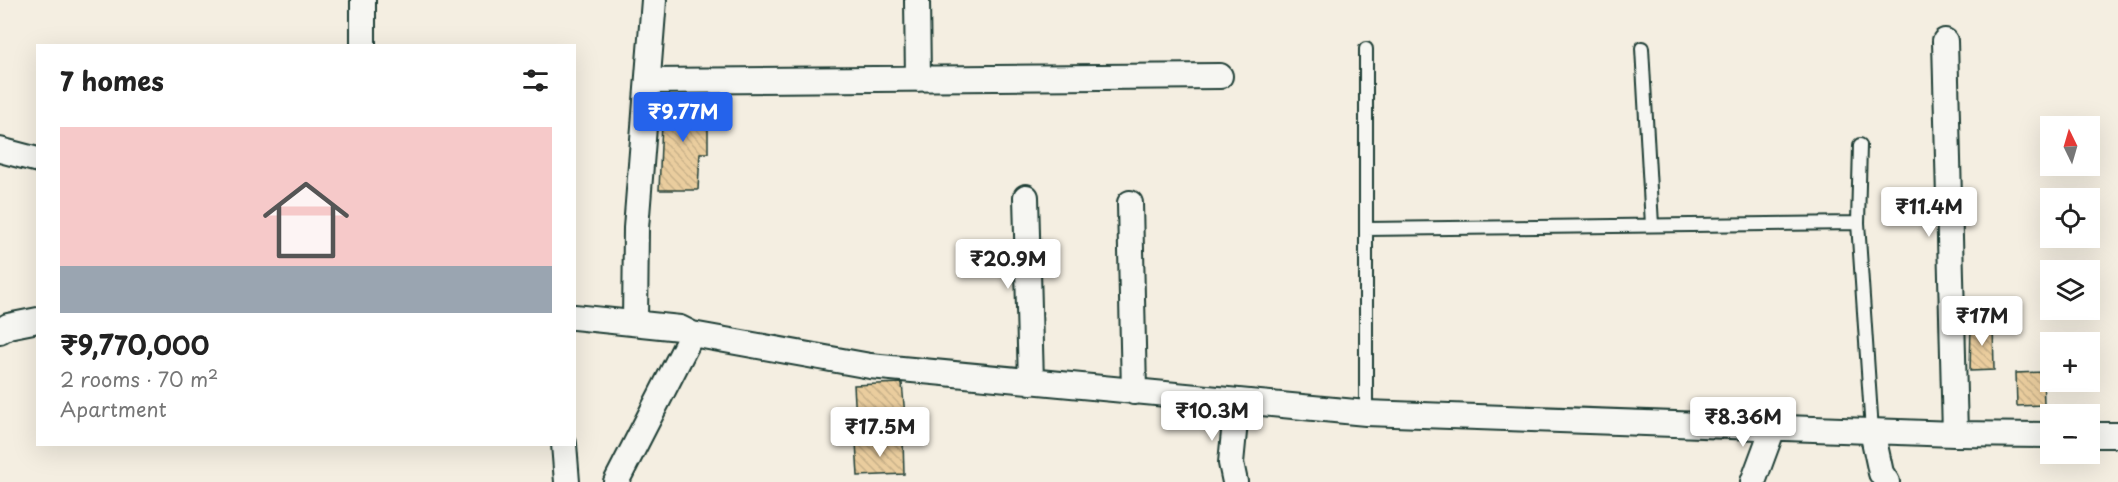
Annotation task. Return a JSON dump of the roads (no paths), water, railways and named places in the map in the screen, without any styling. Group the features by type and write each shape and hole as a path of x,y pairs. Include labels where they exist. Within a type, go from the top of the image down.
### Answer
{"street":[{"path":"363,0 363,44"},
{"path":"634,323 636,228 654,0"},
{"path":"916,0 918,79"},
{"path":"1945,41 1955,434"},
{"path":"648,81 1220,76"},
{"path":"0,150 36,159"},
{"path":"1026,197 1031,382"},
{"path":"1130,203 1134,392"},
{"path":"576,317 680,328 692,334 870,366 1366,413 1955,434 2040,435"},
{"path":"0,331 36,320"},
{"path":"616,482 692,334"},
{"path":"1235,482 1231,463 1237,401"},
{"path":"1753,482 1773,428"},
{"path":"1872,431 1881,473 1887,482"},
{"path":"2100,435 2118,435"},
{"path":"564,446 567,482"}],"lane":[{"path":"1642,48 1652,225"},
{"path":"1366,49 1366,413"},
{"path":"1860,145 1858,222 1872,431"},
{"path":"1366,229 1858,222"}]}
